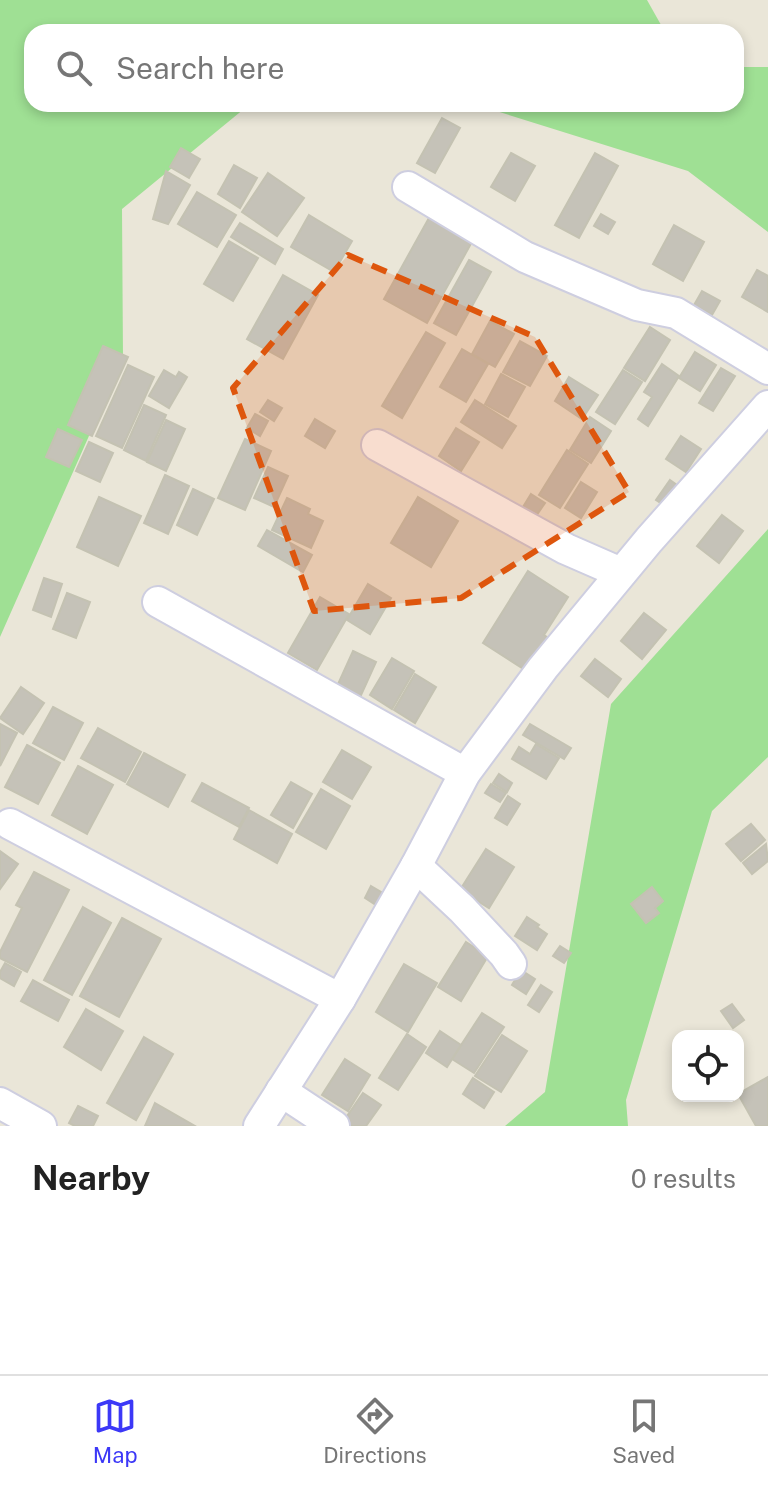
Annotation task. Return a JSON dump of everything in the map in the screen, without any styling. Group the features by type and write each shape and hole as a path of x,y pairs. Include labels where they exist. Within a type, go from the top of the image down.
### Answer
{"street":[{"path":"408,187 525,257 637,305 676,313 768,369"},
{"path":"259,1126 340,999 465,773 543,668 621,573 768,406"},
{"path":"377,445 566,549 621,573"},
{"path":"158,602 465,773"},
{"path":"10,824 340,999"},
{"path":"416,866 462,909 511,964"},
{"path":"281,1091 334,1126"},
{"path":"0,1103 41,1126"}],"highlighted area":[{"path":"348,255 535,337 629,492 461,598 314,611 233,388"}],"green space":[{"path":"0,0 647,0 660,24 24,24 24,112 240,112 122,209 123,359 0,637"},
{"path":"744,67 768,67 768,232 688,171 500,112 744,112"},
{"path":"768,529 768,757 712,811 626,1100 628,1126 505,1126 545,1092 611,704"}],"building":[{"path":"442,118 460,128 435,173 417,163"},
{"path":"181,148 200,159 189,178 170,167"},
{"path":"511,153 535,166 515,201 491,187"},
{"path":"595,153 618,166 579,238 555,225"},
{"path":"234,165 257,178 240,208 218,194"},
{"path":"166,171 190,185 168,224 153,219"},
{"path":"268,173 304,198 277,236 242,212"},
{"path":"197,192 236,215 217,247 178,224"},
{"path":"601,214 615,222 608,234 594,226"},
{"path":"309,215 352,241 334,272 291,247"},
{"path":"430,216 473,240 427,323 384,299"},
{"path":"240,223 283,249 275,264 231,237"},
{"path":"674,225 704,242 683,281 653,264"},
{"path":"229,241 258,258 233,301 204,284"},
{"path":"469,260 491,272 456,335 434,323"},
{"path":"757,270 768,276 768,312 742,297"},
{"path":"283,275 318,295 283,359 247,339"},
{"path":"702,291 720,301 712,315 694,305"},
{"path":"490,321 514,334 495,367 472,354"},
{"path":"650,327 670,340 645,381 624,368"},
{"path":"426,332 445,343 402,418 382,406"},
{"path":"520,341 547,356 530,386 503,372"},
{"path":"103,346 128,357 92,436 68,425"},
{"path":"462,349 488,364 466,402 440,387"},
{"path":"695,352 716,365 700,391 679,378"},
{"path":"662,364 679,376 648,426 638,419 652,397 644,392"},
{"path":"128,365 154,377 122,448 96,436"},
{"path":"721,368 735,376 713,411 699,403"},
{"path":"164,370 176,377 179,372 187,377 169,408 149,396"},
{"path":"623,370 642,382 615,424 596,412"},
{"path":"501,374 525,387 508,417 485,404"},
{"path":"569,377 598,395 582,419 555,401"},
{"path":"268,400 282,408 274,421 260,412"},
{"path":"475,400 516,426 502,448 461,422"},
{"path":"144,405 166,415 146,461 124,450"},
{"path":"255,414 268,421 260,436 247,428"},
{"path":"590,417 611,431 591,463 570,450"},
{"path":"315,419 335,431 325,448 305,436"},
{"path":"166,420 185,429 166,471 147,462"},
{"path":"456,428 479,442 461,471 439,456"},
{"path":"58,429 82,440 69,467 46,457"},
{"path":"681,436 701,449 686,472 666,459"},
{"path":"245,439 271,451 245,510 218,498"},
{"path":"89,442 113,453 100,482 76,471"},
{"path":"567,450 588,464 560,508 539,495"},
{"path":"268,467 288,476 274,507 254,498"},
{"path":"165,475 189,486 168,534 144,523"},
{"path":"670,480 684,490 670,509 656,500"},
{"path":"581,482 597,492 581,518 565,508"},
{"path":"193,489 214,499 197,535 177,525"},
{"path":"531,494 545,503 536,516 523,507"},
{"path":"99,497 141,516 118,566 77,547"},
{"path":"418,497 458,521 431,567 391,543"},
{"path":"287,498 310,509 308,514 323,521 311,548 272,530"},
{"path":"722,515 743,531 719,563 697,546"},
{"path":"267,530 312,555 303,572 258,546"},
{"path":"528,571 568,597 544,635 554,642 533,675 483,643"},
{"path":"44,578 62,584 51,617 33,610"},
{"path":"368,584 391,598 370,634 347,620"},
{"path":"67,593 90,602 76,638 53,629"},
{"path":"320,597 349,614 317,670 288,653"},
{"path":"644,613 666,630 642,659 621,641"},
{"path":"353,651 376,662 357,704 334,693"},
{"path":"392,658 414,671 392,709 370,695"},
{"path":"595,659 621,679 608,697 581,676"},
{"path":"415,674 436,687 415,723 394,710"},
{"path":"21,687 44,703 23,734 0,718"},
{"path":"53,707 83,723 64,760 33,743"},
{"path":"0,724 17,733 0,766"},
{"path":"530,724 571,748 564,759 523,735"},
{"path":"98,728 141,752 125,782 81,758"},
{"path":"536,744 559,758 546,779 512,759 519,747 530,754"},
{"path":"27,745 60,763 38,804 5,787"},
{"path":"342,750 371,767 352,799 323,782"},
{"path":"144,753 185,775 168,807 127,784"},
{"path":"78,766 113,785 87,834 52,815"},
{"path":"499,774 512,783 507,792 493,783"},
{"path":"291,782 312,794 293,828 271,815"},
{"path":"202,783 249,808 239,827 192,801"},
{"path":"491,784 506,793 500,802 485,793"},
{"path":"321,789 350,806 326,849 296,832"},
{"path":"508,796 520,804 507,825 495,818"},
{"path":"249,810 292,834 277,863 234,839"},
{"path":"751,824 765,840 741,861 726,844"},
{"path":"766,844 768,861 752,874 743,863"},
{"path":"486,849 514,867 489,908 460,890"},
{"path":"0,851 18,864 0,889"},
{"path":"34,872 69,890 27,972 0,958 0,952 22,908 16,905"},
{"path":"371,886 383,893 376,905 365,898"},
{"path":"652,887 663,901 655,908 659,913 646,923 631,904"},
{"path":"83,907 111,923 72,995 44,980"},
{"path":"527,917 547,934 537,950 515,936"},
{"path":"122,918 161,939 119,1017 80,996"},
{"path":"466,942 488,956 461,1001 438,987"},
{"path":"560,946 571,953 564,963 553,956"},
{"path":"5,963 21,972 14,986 0,978"},
{"path":"404,964 437,983 408,1032 376,1012"},
{"path":"521,970 535,979 526,994 512,985"},
{"path":"33,980 69,1000 58,1021 21,1001"},
{"path":"541,985 552,992 539,1012 528,1005"},
{"path":"732,1004 744,1020 733,1028 721,1011"},
{"path":"86,1009 123,1031 101,1070 64,1047"},
{"path":"482,1013 504,1027 474,1073 452,1059"},
{"path":"440,1031 461,1045 447,1067 426,1053"},
{"path":"407,1034 426,1047 398,1090 379,1078"},
{"path":"502,1035 527,1051 501,1092 475,1076"},
{"path":"144,1037 173,1054 136,1120 107,1103"},
{"path":"345,1059 370,1075 348,1111 322,1095"},
{"path":"768,1077 768,1126 756,1126 742,1102 744,1091"},
{"path":"473,1078 494,1092 484,1108 463,1094"},
{"path":"363,1093 381,1105 366,1126 349,1126 343,1122"},
{"path":"155,1103 195,1126 145,1126"},
{"path":"78,1106 98,1116 93,1126 69,1123"}]}
